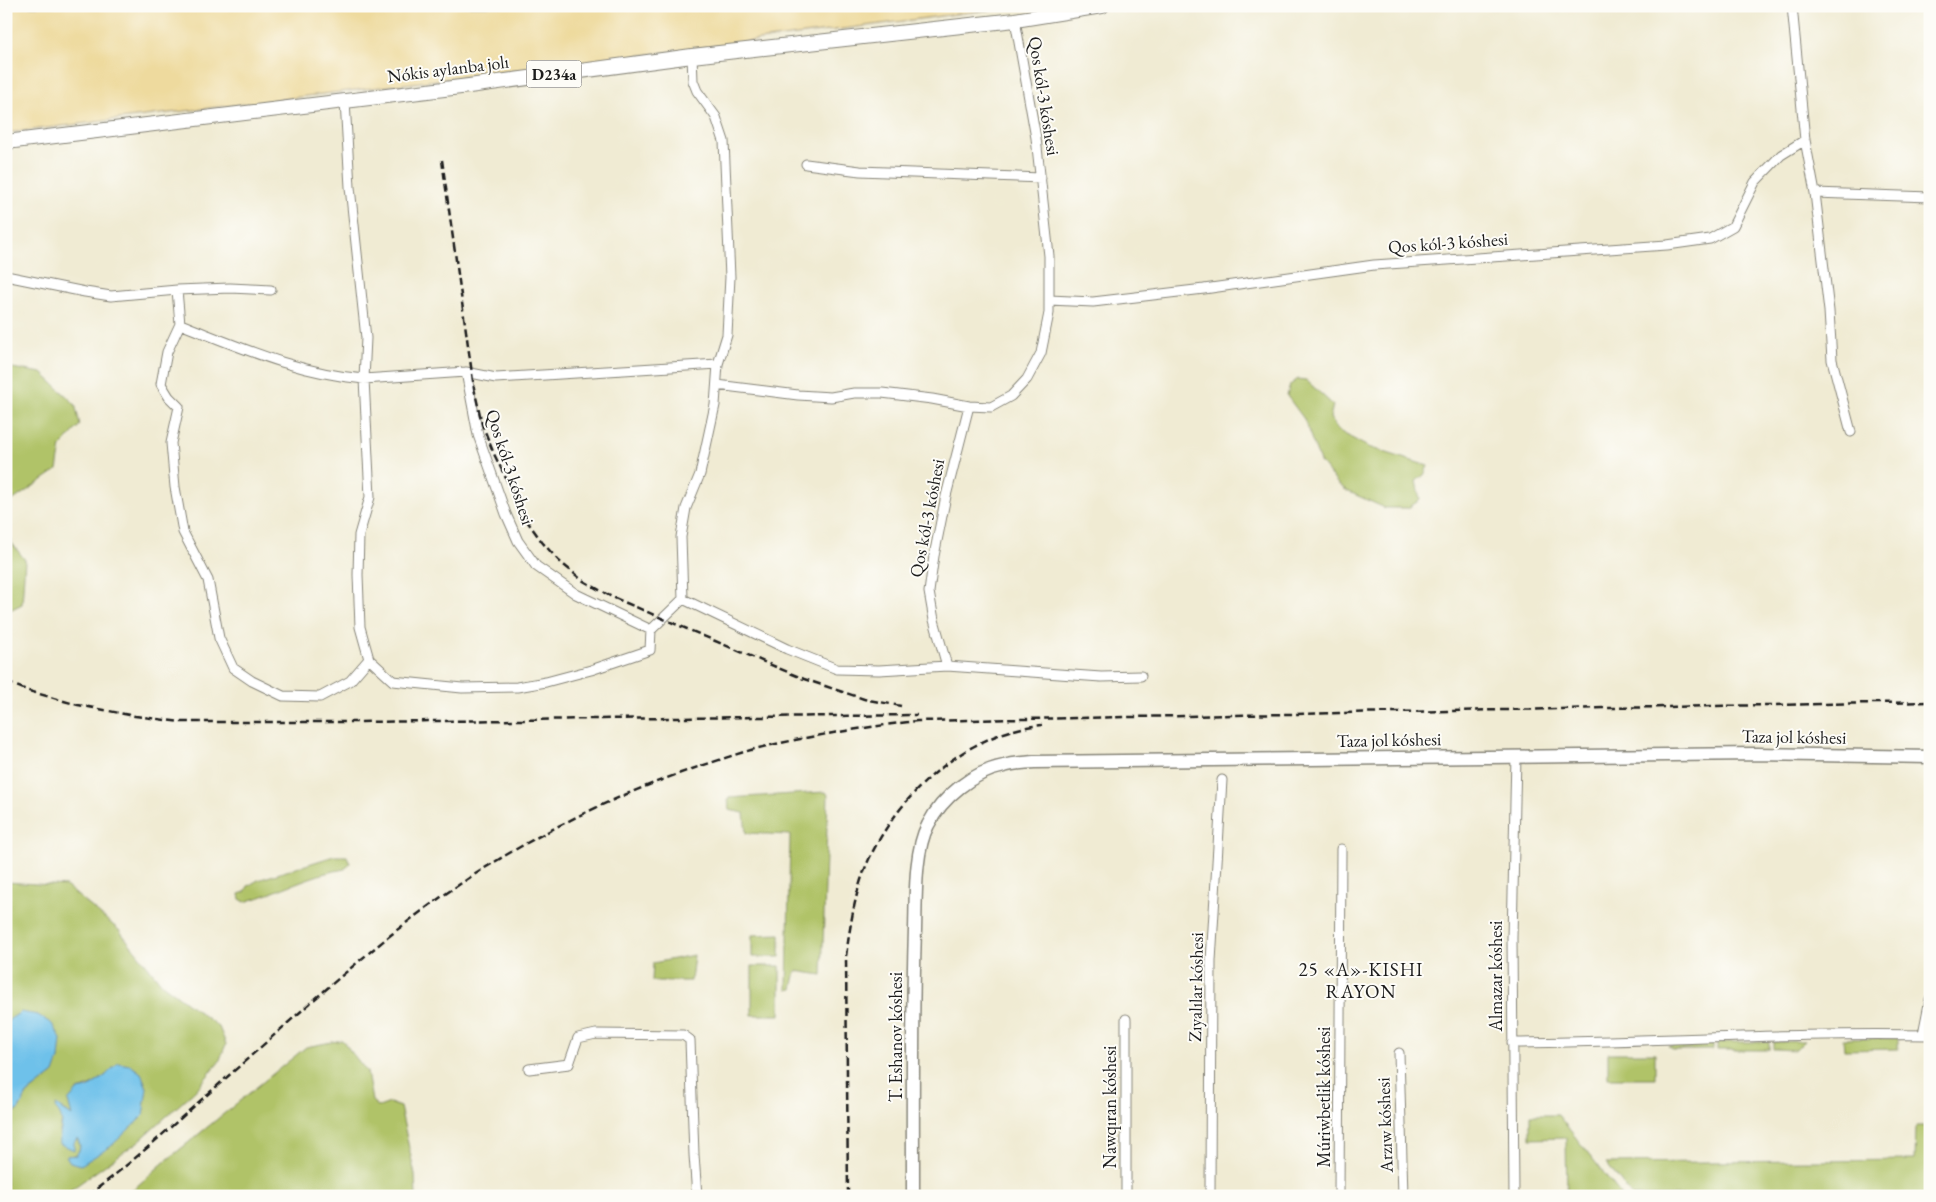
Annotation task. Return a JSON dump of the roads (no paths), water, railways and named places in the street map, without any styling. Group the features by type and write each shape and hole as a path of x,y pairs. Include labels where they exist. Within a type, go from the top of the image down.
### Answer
{"main road":[{"name":"Nókis aylanba jolı","path":"6,142 692,56 1015,20 1102,6"},
{"name":"Taza jol kóshesi","path":"916,879 928,825 946,798 980,774 1003,766 1034,762 1756,754 1930,757"},
{"name":"T. Eshanov kóshesi","path":"913,1196 913,998 916,879"}],"street":[{"path":"1792,6 1805,140 1815,192 1829,311 1832,360 1851,432"},
{"name":"Qos kól-3 kóshesi","path":"717,384 798,395 831,397 854,393 882,393 969,406 991,407 1011,396 1027,379 1041,353 1049,313 1049,256 1036,138 1015,20"},
{"path":"345,101 350,187 366,338 364,379 370,497 359,535 358,575 360,627 369,659 393,681 462,688 517,687 546,682 591,670 650,650 652,630 683,599 681,538 686,508 700,474 715,405 718,364 727,335 730,277 724,141 716,117 696,91 693,81 692,56"},
{"name":"Qos kól-3 kóshesi","path":"1049,300 1093,302 1204,289 1374,265 1667,244 1710,239 1732,226 1755,182 1781,155 1805,140"},
{"name":"Qos kól-3 kóshesi","path":"806,164 860,172 1040,178"},
{"path":"1815,192 1930,197"},
{"path":"6,276 76,291 111,296 177,290 230,288 270,290"},
{"path":"177,290 180,324 167,352 161,384 169,397 179,407 171,443 175,487 183,532 208,580 219,638 233,668 252,681 283,696 320,697 350,681 369,659"},
{"path":"180,324 268,359 295,367 364,379 466,372 496,378 718,364"},
{"name":"Qos kól-3 kóshesi","path":"466,372 478,435 506,514 518,541 536,566 576,594 652,630"},
{"name":"Qos kól-3 kóshesi","path":"947,666 934,620 929,592 946,496 969,406"},
{"path":"683,599 787,648 838,669 879,670 947,666 1101,677 1141,676"},
{"name":"Almazar kóshesi","path":"1514,1196 1512,932 1516,756"},
{"name":"Zıyalılar kóshesi","path":"1210,1196 1211,961 1222,780"},
{"name":"Múriwbetlik kóshesi","path":"1339,1196 1341,849"},
{"path":"1512,1043 1600,1042 1809,1034 1926,1035 1930,999"},
{"name":"Nawqıran kóshesi","path":"1126,1019 1126,1196"},
{"path":"529,1069 570,1064 578,1038 596,1034 683,1035 690,1040 697,1196"},
{"name":"Arzıw kóshesi","path":"1399,1053 1403,1196"}],"water":[{"path":"21,1012 38,1015 52,1024 61,1039 59,1059 54,1073 27,1094 19,1109 6,1119 6,1024"},
{"path":"118,1063 130,1065 141,1073 147,1088 143,1116 110,1147 81,1165 70,1162 66,1156 76,1155 80,1145 77,1138 74,1143 74,1150 60,1144 62,1121 55,1108 56,1105 72,1116 68,1101 78,1090 88,1088 105,1076"}],"railway":[{"path":"442,160 474,388 482,424 494,454 527,521 542,542 559,561 582,580 610,596 804,679 864,699 901,706"},
{"path":"6,682 29,691 78,705 135,716 181,722 357,722 917,715"},
{"path":"87,1196 145,1150 367,954 427,907 463,882 539,836 619,797 750,750 823,735 917,721 1930,702"},
{"path":"848,1196 846,956 855,903 866,865 886,829 902,807 942,767 965,751 990,739 1015,730 1042,725"}],"district":[{"name":"25 «A»-KISHI RAYON","path":"1361,980"}]}
